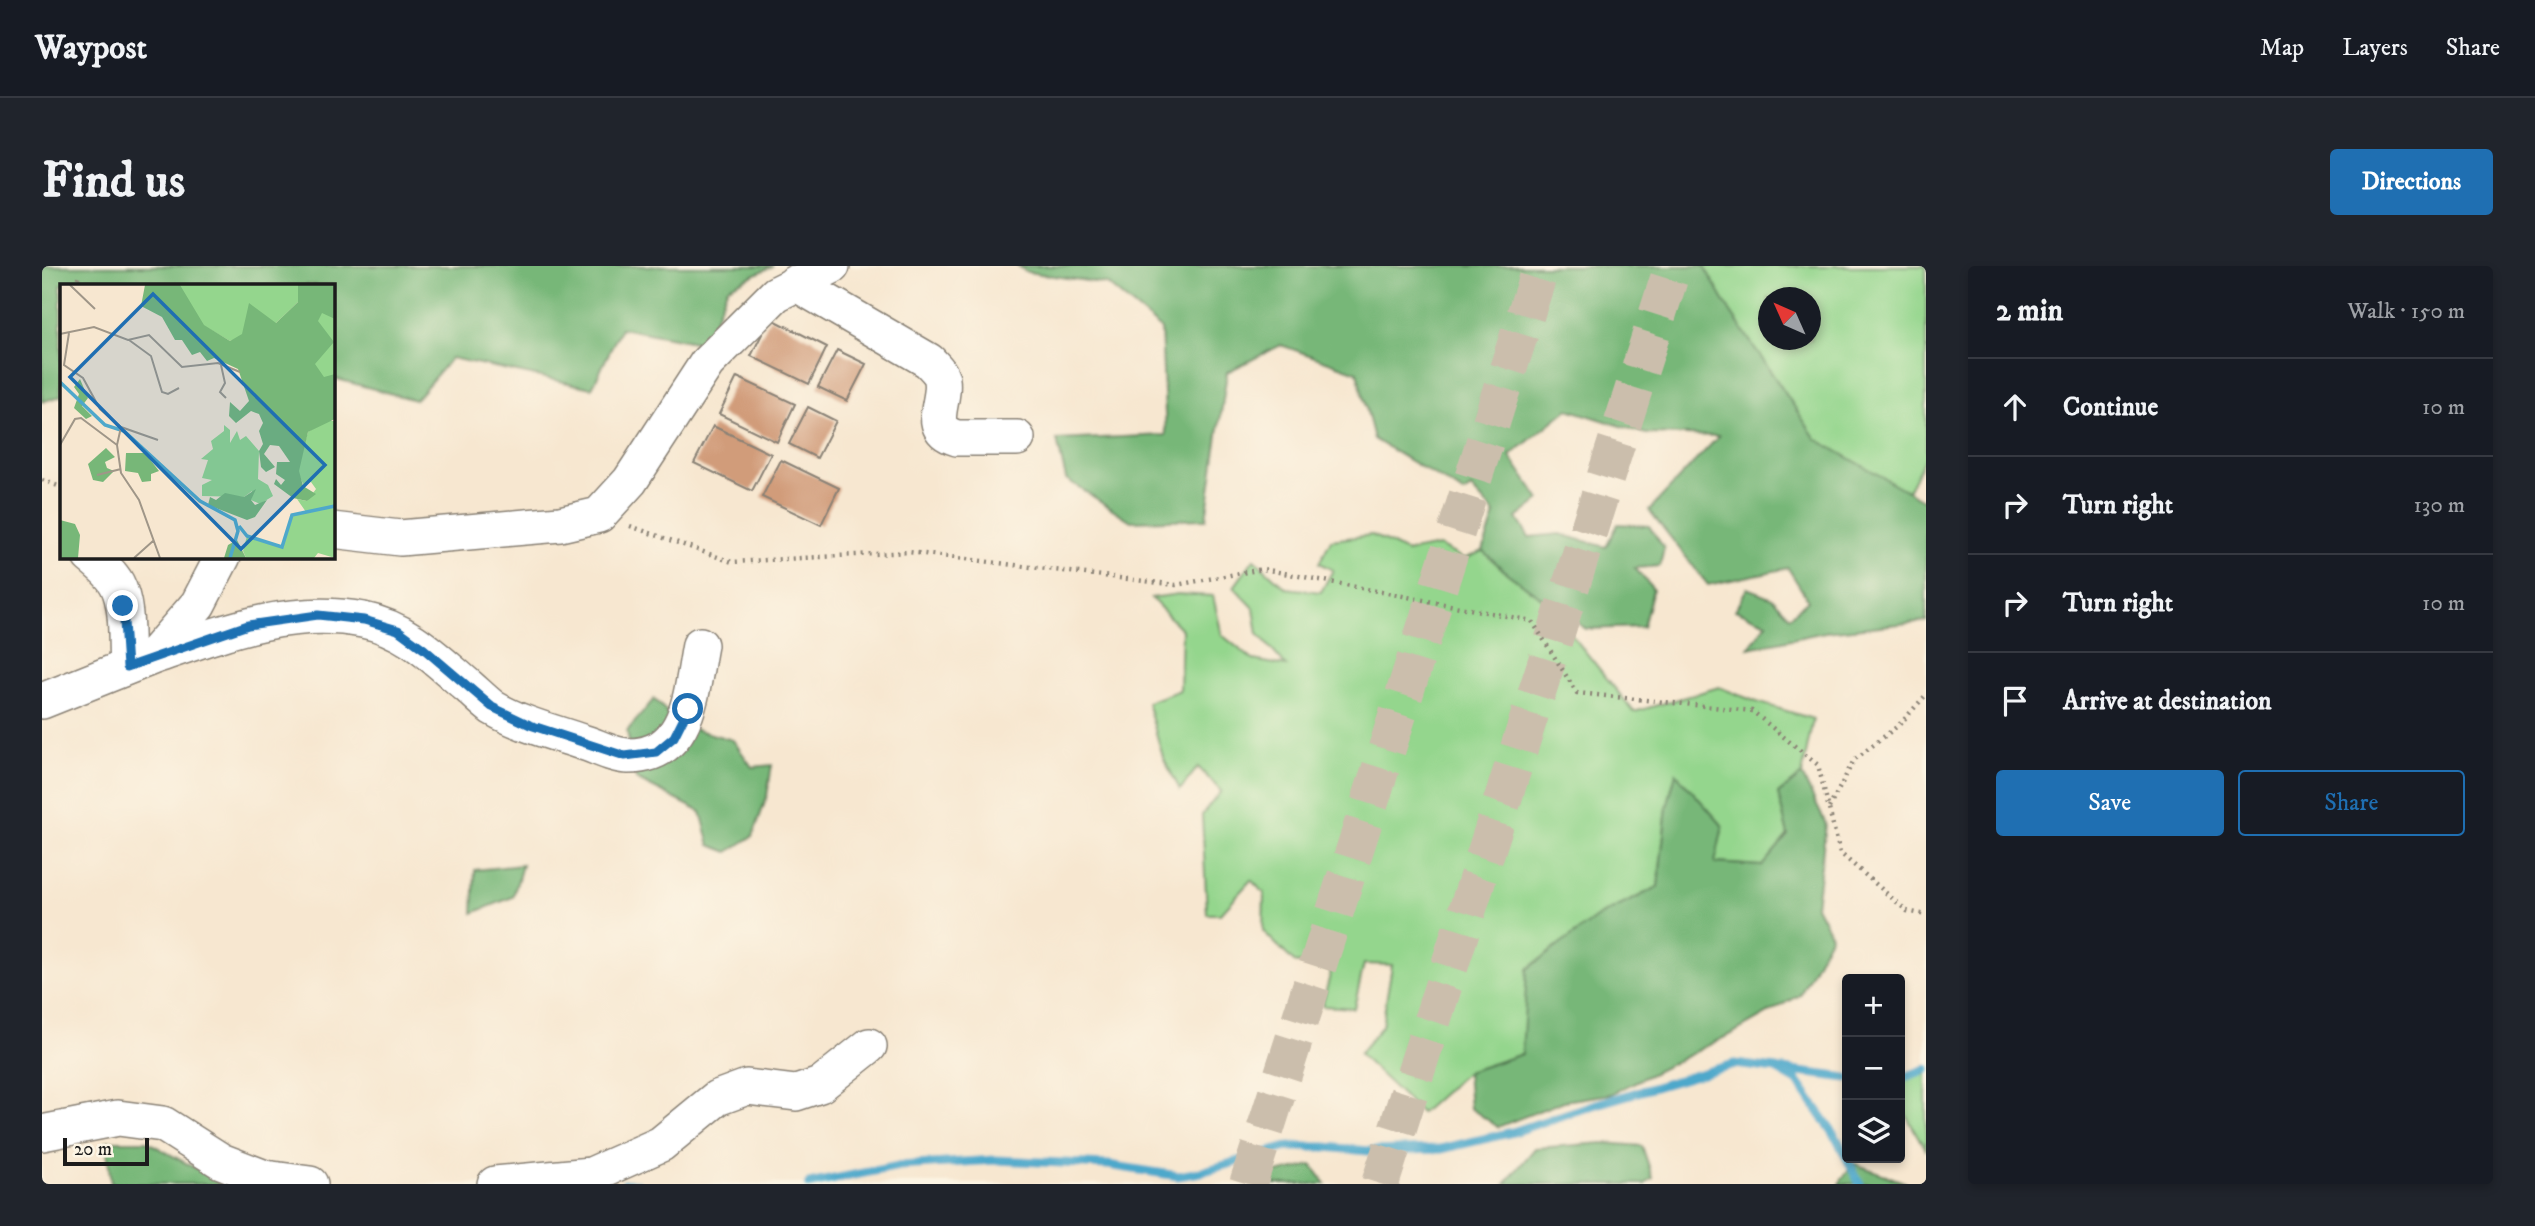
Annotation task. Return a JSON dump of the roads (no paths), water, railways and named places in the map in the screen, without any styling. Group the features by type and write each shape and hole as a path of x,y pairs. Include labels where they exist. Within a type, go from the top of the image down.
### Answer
{"street":[{"path":"334,530 400,538 560,524 599,515 630,481 707,363 776,294 832,266"},
{"path":"795,283 929,361 939,372 942,381 938,417 948,436 1017,438"},
{"path":"92,558 117,584 139,662"},
{"path":"139,662 198,604 222,558"},
{"path":"42,701 139,662 248,625 318,615 364,620 398,630 492,707 530,725 625,756 656,752 674,737 688,709 700,645"},
{"path":"495,1184 594,1180 661,1144 717,1098 747,1087 796,1093 820,1085 869,1046"},
{"path":"42,1133 118,1118 163,1124 221,1161 265,1178 310,1184"}],"waterway":[{"path":"809,1184 899,1166 995,1160 1108,1165 1178,1176 1287,1147 1369,1151 1441,1149 1513,1132 1593,1105 1734,1064 1776,1069 1797,1081 1835,1135 1860,1184"},
{"path":"1905,1077 1926,1069"},
{"path":"1783,1070 1842,1077"},
{"path":"625,1184 638,1184"}],"tunnel":[{"path":"1248,1184 1541,266"},
{"path":"1380,1184 1673,266"}]}
